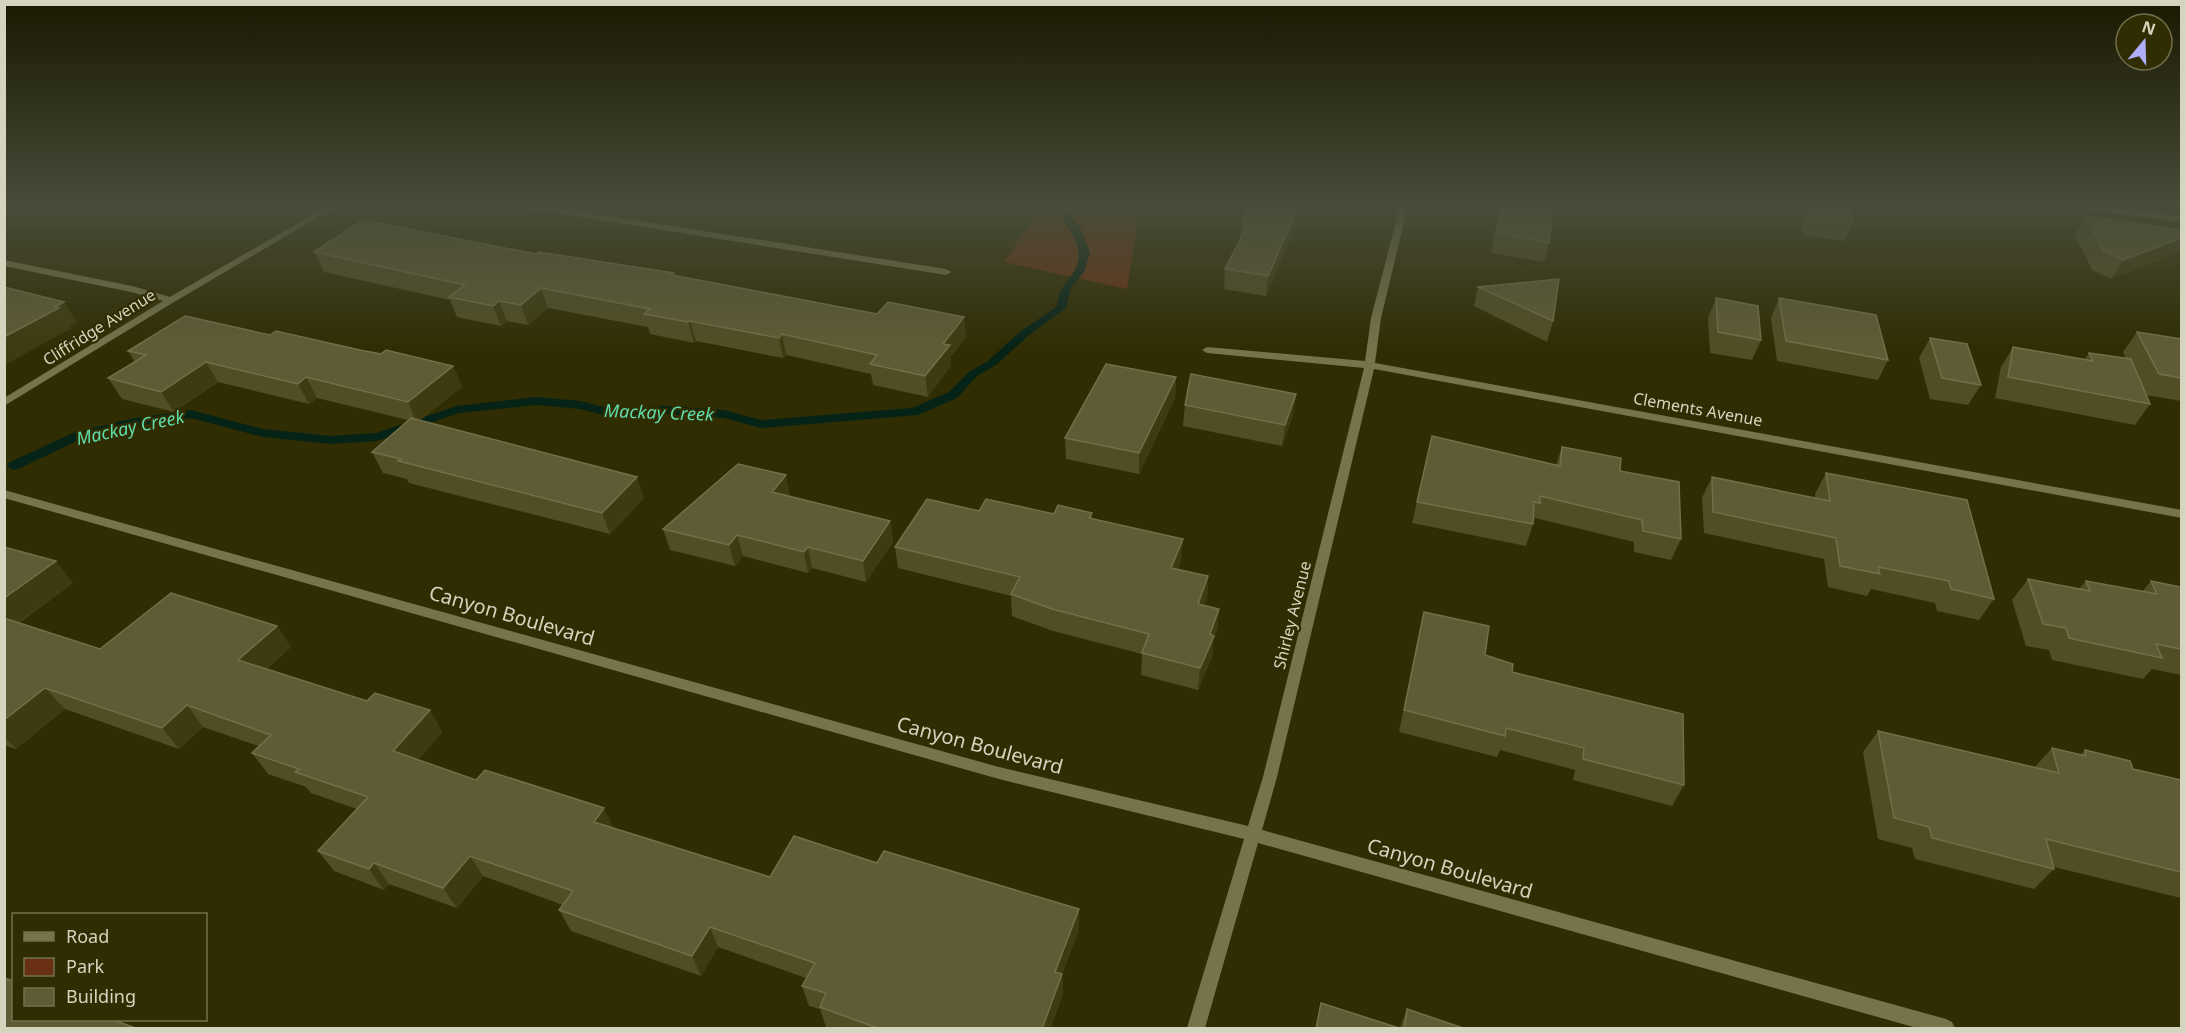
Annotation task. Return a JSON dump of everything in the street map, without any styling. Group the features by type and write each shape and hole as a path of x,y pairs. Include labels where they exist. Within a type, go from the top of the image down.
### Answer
{"street":[{"name":"Cliffridge Avenue","path":"4,402 250,254"},
{"path":"834,254 946,272"},
{"name":"Shirley Avenue","path":"1196,1029 1270,777 1370,365 1376,318 1392,254"},
{"path":"4,263 132,289 171,300"},
{"name":"Clements Avenue","path":"1206,350 1370,365 2181,514"},
{"name":"Canyon Boulevard","path":"4,494 999,773 1252,834 1946,1029"}],"green space":[{"path":"1009,254 1133,254 1127,289 1004,262"}],"building":[{"path":"324,254 553,254 674,273 672,275 877,314 888,302 964,317 943,344 950,345 925,376 870,364 877,355 782,334 779,338 644,314 650,309 541,288 521,305 499,301 493,306 449,297 465,285"},
{"path":"1233,254 1278,254 1268,276 1225,269"},
{"path":"2111,254 2138,254 2123,260"},
{"path":"1559,279 1553,321 1478,287"},
{"path":"4,287 64,302 55,307 59,308 4,337"},
{"path":"1716,298 1758,306 1761,340 1718,332"},
{"path":"1779,298 1876,315 1888,360 1786,341"},
{"path":"185,316 270,335 276,331 381,354 386,350 453,366 408,402 306,377 298,384 206,362 161,392 108,378 146,355 128,351"},
{"path":"2137,332 2181,339 2181,378 2159,374"},
{"path":"1930,338 1967,344 1981,385 1942,378"},
{"path":"2013,347 2093,361 2089,353 2131,359 2150,404 2008,377"},
{"path":"1106,364 1176,377 1139,453 1065,438"},
{"path":"1191,374 1296,394 1285,425 1185,405"},
{"path":"411,418 637,477 602,513 398,461 401,459 372,452"},
{"path":"1432,436 1560,466 1562,447 1621,458 1620,471 1679,482 1681,539 1643,531 1642,520 1540,496 1540,503 1534,502 1533,524 1417,502"},
{"path":"738,464 786,475 772,492 890,521 863,561 808,547 804,552 737,535 729,545 663,529"},
{"path":"1826,473 1967,500 1994,599 1951,589 1949,581 1878,567 1880,574 1840,566 1836,538 1713,512 1712,477 1830,501"},
{"path":"927,499 979,511 986,499 1054,514 1058,505 1092,513 1089,518 1183,539 1171,568 1208,576 1198,604 1219,609 1210,634 1214,636 1200,668 1142,653 1149,634 1052,609 1011,594 1020,577 895,547"},
{"path":"4,547 56,561 4,598"},
{"path":"2028,579 2090,591 2086,581 2157,594 2151,581 2181,587 2181,649 2156,644 2162,658 2069,638 2066,628 2043,624"},
{"path":"171,593 277,626 238,660 367,701 375,693 430,710 393,751 476,780 485,770 604,808 594,822 770,877 794,836 877,863 884,851 1079,909 1055,972 1062,974 1042,1029 880,1029 820,1007 826,993 802,986 815,963 710,927 692,956 559,910 573,891 470,856 443,888 374,863 369,869 318,851 368,797 295,772 299,769 252,753 271,735 187,705 162,728 45,688 4,720 4,618 100,649"},
{"path":"1424,612 1489,626 1485,655 1513,664 1512,672 1683,714 1684,785 1583,759 1584,748 1506,728 1505,736 1404,710"},
{"path":"1878,731 2059,773 2052,748 2086,756 2085,750 2130,761 2133,769 2181,780 2181,872 2046,839 2054,869 1932,838 1929,827 1894,818"},
{"path":"4,978 12,980 12,1021 117,1021 138,1029 4,1029"},
{"path":"1321,1003 1402,1029 1316,1029"},
{"path":"1407,1009 1466,1029 1404,1029"}],"waterway":[{"name":"Mackay Creek","path":"13,466 77,436 130,423 191,414 263,433 331,440 377,437 457,410 536,401 580,405 611,413 666,410 724,414 761,424 914,412 953,395 973,374 992,363 1024,334 1061,308 1066,288 1079,272 1085,254"}]}
